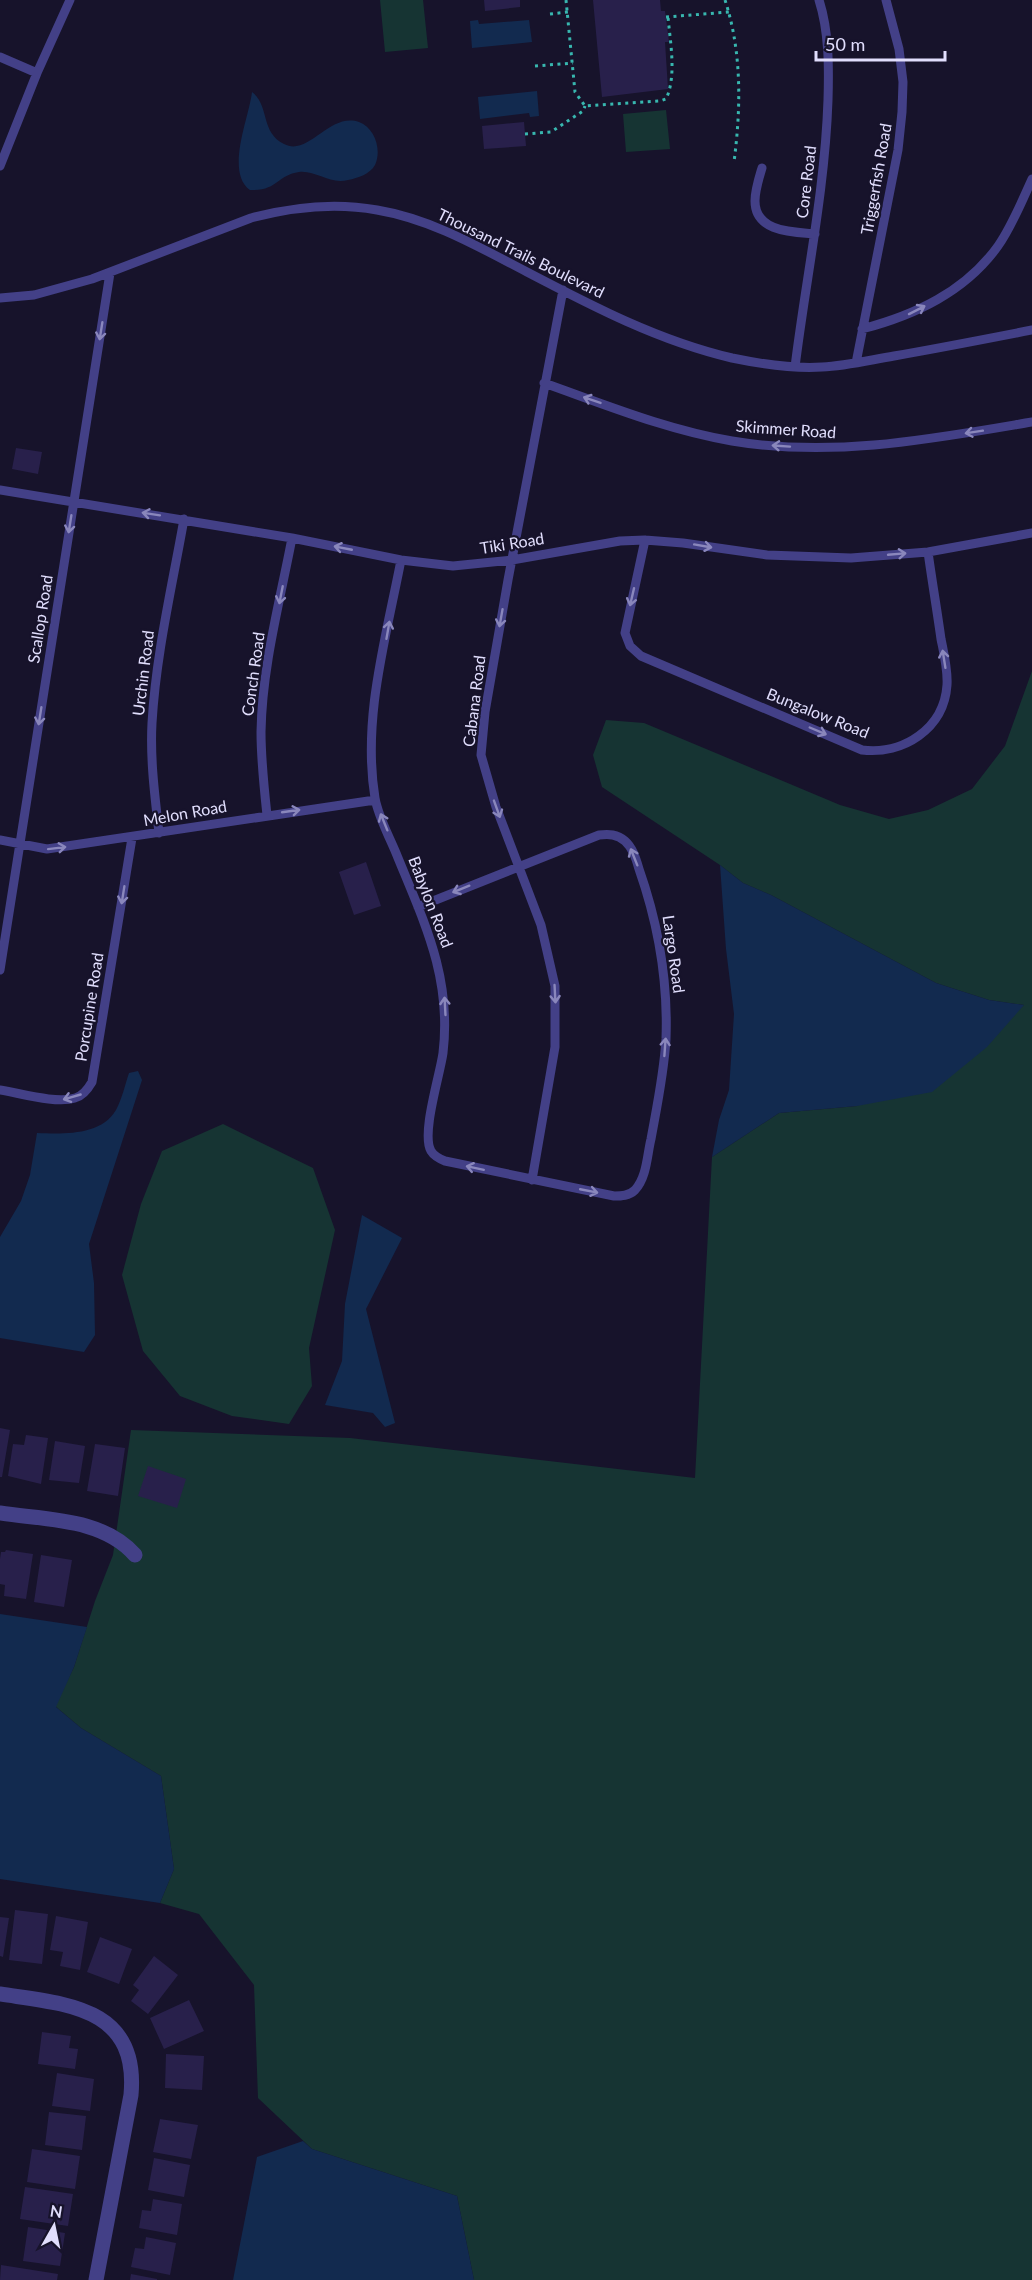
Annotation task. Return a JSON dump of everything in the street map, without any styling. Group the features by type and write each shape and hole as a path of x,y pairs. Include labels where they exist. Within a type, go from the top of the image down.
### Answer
{"street":[{"path":"0,1513 100,1529 120,1541 135,1555"},
{"path":"0,1994 69,2005 92,2013 115,2033 129,2059 131,2095 96,2280"}],"lane":[{"path":"0,166 37,73 70,0"},
{"name":"Core Road","path":"795,367 827,136 829,70 824,19 819,0"},
{"name":"Triggerfish Road","path":"856,363 898,150 902,112 903,82 899,49 886,0"},
{"path":"0,57 37,73"},
{"path":"762,168 755,200 757,212 768,225 780,230 815,234"},
{"path":"862,328 909,315 946,295 972,277 998,246 1032,179"},
{"name":"Thousand Trails Boulevard","path":"0,298 34,295 110,273 251,218 277,211 308,206 343,206 377,210 412,218 451,234 666,338 731,358 763,364 822,367 856,363 1032,330"},
{"name":"Scallop Road","path":"0,969 110,273"},
{"name":"Cabana Road","path":"532,1180 555,1047 555,986 543,935 488,782 482,755 485,712 563,290"},
{"name":"Skimmer Road","path":"544,383 686,431 732,441 775,446 859,448 1032,422"},
{"name":"Tiki Road","path":"0,490 184,519 400,560 453,566 512,560 592,544 645,540 683,543 734,552 806,558 851,558 928,552 1032,533"},
{"name":"Urchin Road","path":"159,833 153,778 152,736 155,675 184,519"},
{"name":"Conch Road","path":"267,815 262,764 262,711 271,648 292,538"},
{"name":"Bungalow Road","path":"645,540 625,633 630,645 641,656 862,750 875,751 904,746 920,737 940,711 945,697 947,674 928,552"},
{"name":"Babylon Road","path":"400,560 373,712 371,745 375,800 418,907 438,963 443,987 445,1032 442,1062 428,1129 430,1150 445,1161 532,1180"},
{"name":"Melon Road","path":"0,840 48,849 375,800"},
{"name":"Largo Road","path":"418,907 599,835 618,836 632,849 649,896 660,944 666,1000 666,1040 662,1080 644,1174 633,1193 623,1196 532,1180"},
{"name":"Porcupine Road","path":"0,1090 61,1100 76,1098 86,1092 92,1082 132,838"}],"path":[{"path":"566,0 575,92 585,106"},
{"path":"725,0 737,57 739,106 734,162"},
{"path":"550,14 568,12"},
{"path":"585,106 666,99 670,86 667,17 729,12"},
{"path":"665,49 670,49"},
{"path":"535,66 573,63"},
{"path":"525,134 551,132 583,111 585,106"}],"green space":[{"path":"380,0 423,0 428,48 385,52"},
{"path":"666,110 670,149 626,152 623,114"},
{"path":"1032,671 1032,2280 474,2280 457,2196 312,2149 258,2098 254,1985 199,1914 160,1903 174,1869 161,1776 81,1728 55,1706 74,1667 95,1601 113,1555 131,1430 350,1438 695,1478 712,1157 779,1113 857,1106 1024,1005 989,1000 936,983 771,895 743,883 720,865 602,787 593,755 606,720 644,723 840,805 889,819 928,810 972,789 1005,746"},
{"path":"223,1124 313,1168 335,1230 309,1348 312,1386 289,1424 232,1416 180,1396 143,1351 122,1275 141,1204 162,1151"}],"water":[{"path":"478,20 479,24 529,20 532,42 472,48 470,21"},
{"path":"537,91 539,116 530,117 529,113 480,119 478,97"},
{"path":"252,92 261,104 271,133 284,144 302,145 338,123 348,121 365,125 376,140 378,153 375,165 360,177 348,180 335,181 311,173 299,172 286,176 272,186 250,190 243,182 239,171 239,158"},
{"path":"720,865 743,883 771,895 936,983 989,1000 1024,1005 987,1047 932,1092 857,1106 779,1113 712,1157 719,1120 729,1090 734,1014 726,949"},
{"path":"138,1071 142,1080 89,1244 94,1283 95,1335 84,1352 0,1338 0,1237 21,1201 30,1175 37,1133 80,1132 101,1125 116,1110 129,1073"},
{"path":"362,1215 402,1238 366,1309 395,1423 385,1427 373,1413 325,1405 342,1361 345,1304"},
{"path":"0,1614 87,1627 74,1667 56,1707 81,1728 161,1776 174,1869 160,1903 0,1879"},
{"path":"303,2141 312,2149 457,2196 474,2280 233,2280 257,2157"}],"building":[{"path":"484,0 520,0 520,7 485,11"},
{"path":"593,0 660,0 661,11 665,11 669,42 665,42 668,89 602,97"},
{"path":"524,122 526,146 484,149 482,126"},
{"path":"16,448 42,452 38,474 12,469"},
{"path":"366,862 381,906 354,915 339,872"},
{"path":"0,1428 10,1430 2,1477 0,1477"},
{"path":"26,1435 48,1438 41,1484 8,1476 13,1444 24,1445"},
{"path":"55,1441 85,1446 79,1483 49,1480"},
{"path":"95,1444 125,1448 118,1496 87,1491"},
{"path":"148,1466 186,1479 177,1508 138,1496"},
{"path":"6,1550 33,1554 26,1599 4,1596 5,1585 0,1584 0,1559 1,1552"},
{"path":"41,1555 72,1560 64,1607 34,1602"},
{"path":"15,1910 48,1914 42,1964 9,1960"},
{"path":"56,1916 88,1922 80,1970 60,1966 63,1952 50,1950"},
{"path":"0,1917 9,1918 3,1957 0,1956"},
{"path":"100,1937 132,1949 119,1984 87,1972"},
{"path":"154,1956 178,1975 148,2014 131,2001 139,1990 133,1985"},
{"path":"189,2000 204,2031 164,2049 150,2018"},
{"path":"42,2032 71,2036 69,2048 78,2049 75,2069 38,2064"},
{"path":"166,2054 204,2056 202,2090 165,2088"},
{"path":"57,2073 94,2079 90,2111 52,2106"},
{"path":"49,2112 86,2116 82,2150 45,2145"},
{"path":"160,2119 198,2125 191,2159 153,2152"},
{"path":"32,2149 80,2156 75,2189 27,2182"},
{"path":"154,2158 190,2165 184,2197 148,2190"},
{"path":"25,2187 73,2194 68,2226 20,2219"},
{"path":"153,2199 182,2204 177,2235 139,2228 142,2210 151,2211"},
{"path":"28,2227 65,2233 60,2266 23,2261"},
{"path":"146,2237 176,2243 170,2275 131,2267 135,2248 144,2249"},
{"path":"1,2265 58,2274 57,2280 0,2280"},
{"path":"131,2274 157,2279 157,2280 130,2280"}]}
